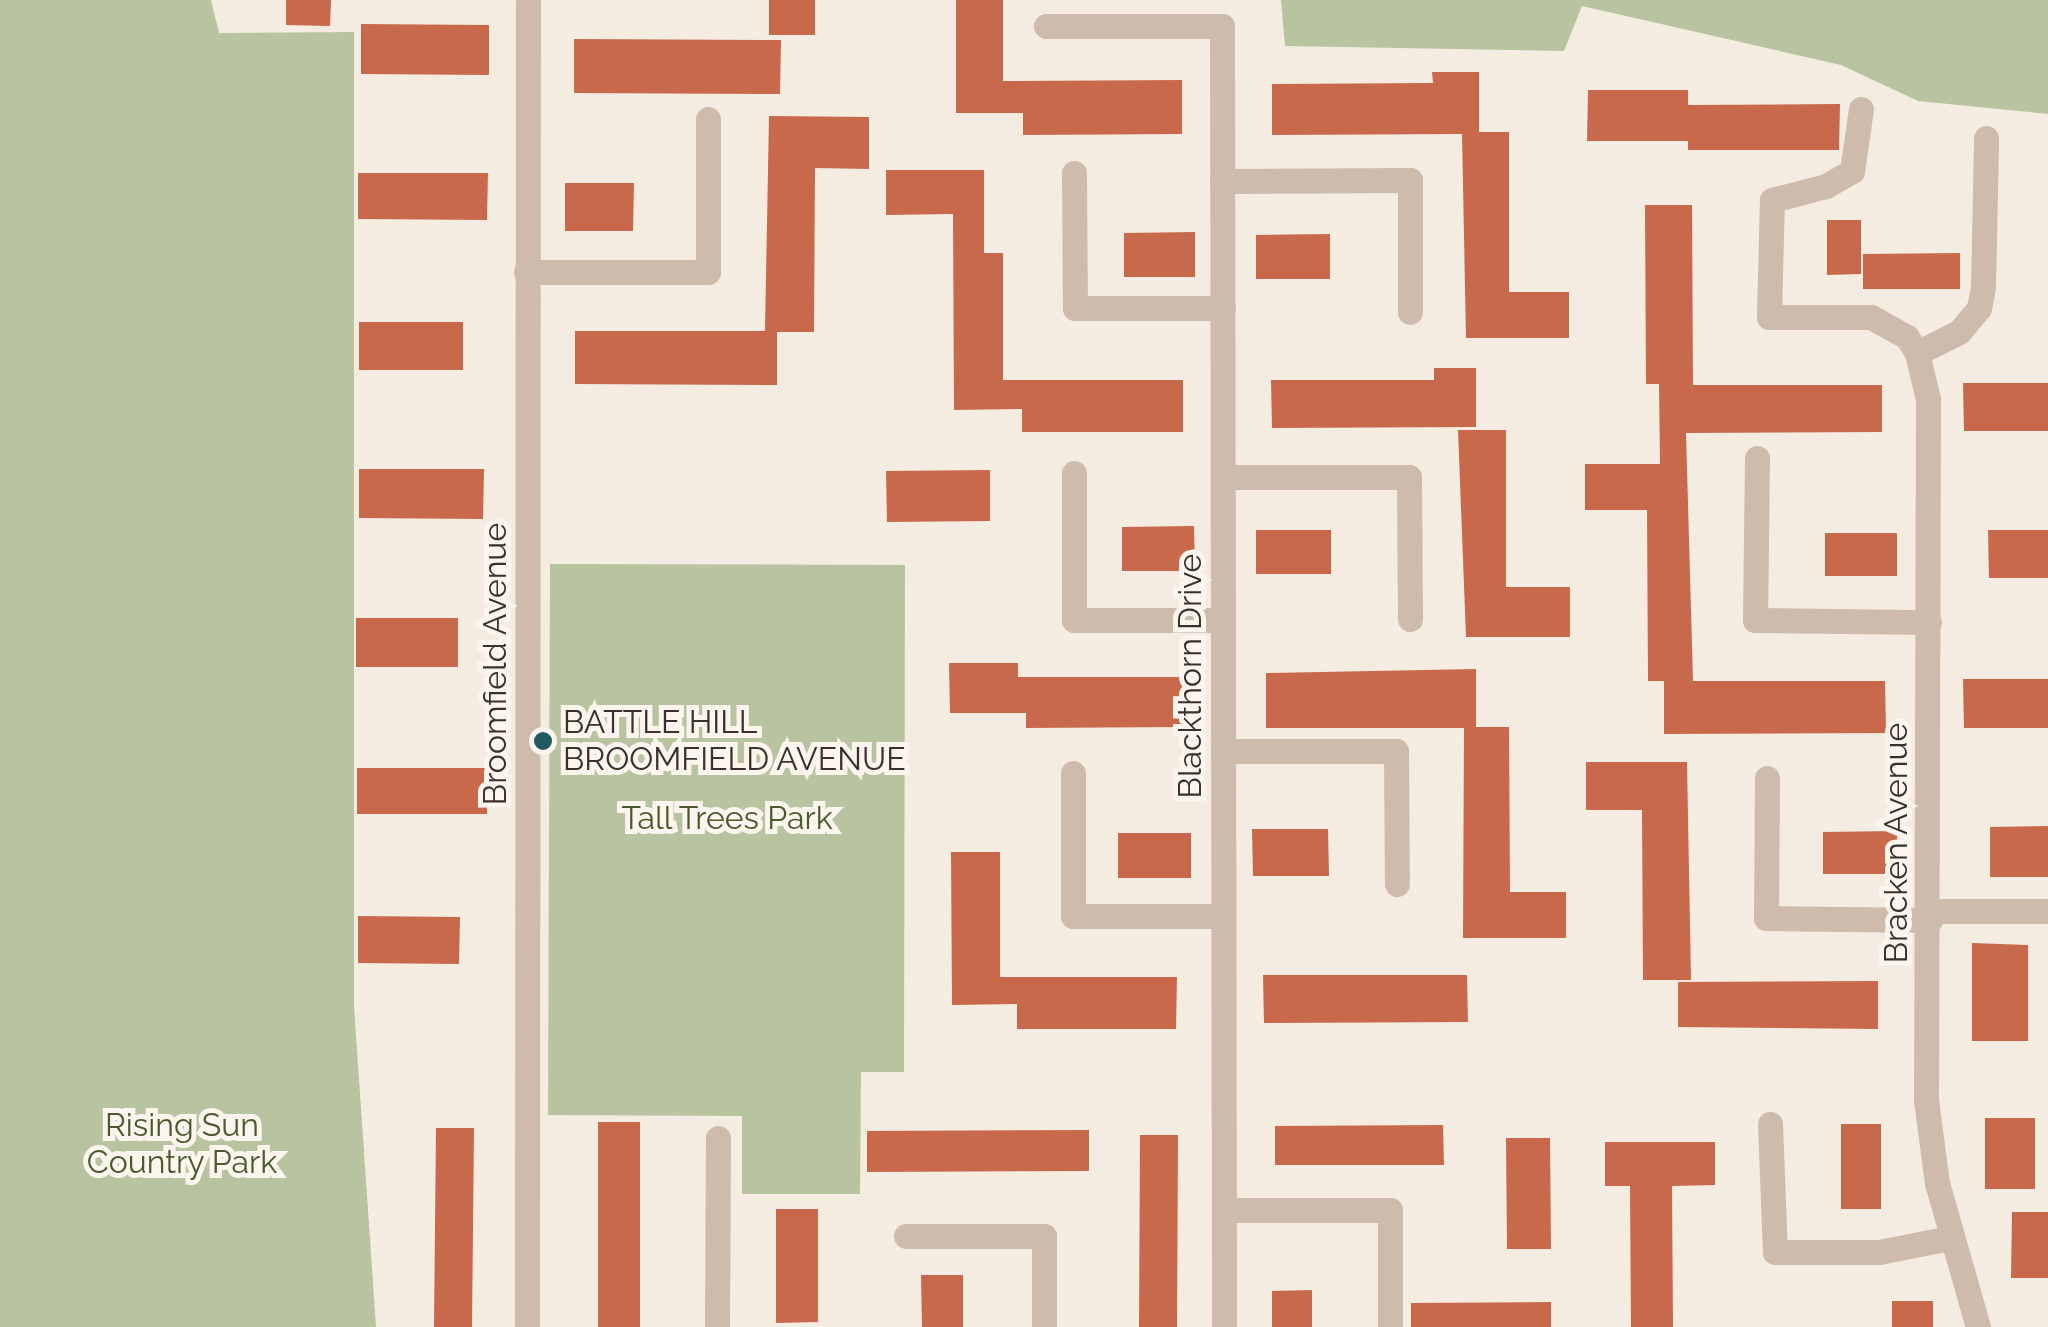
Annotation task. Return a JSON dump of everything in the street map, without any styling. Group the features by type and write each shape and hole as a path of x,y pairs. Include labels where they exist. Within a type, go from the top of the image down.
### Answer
{"street":[{"name":"Broomfield Avenue","path":"528,0 528,1327"},
{"name":"Blackthorn Drive","path":"1046,26 1222,26 1224,1327"},
{"path":"1861,109 1852,171 1772,200 1769,318 1871,317 1907,337 1917,354 1959,332 1979,308 1986,138"},
{"path":"526,272 708,272 708,119"},
{"path":"1074,173 1074,308 1223,308"},
{"path":"1222,181 1410,180 1410,312"},
{"name":"Bracken Avenue","path":"1917,354 1928,399 1930,916 1926,1100 1950,1238 1978,1327"},
{"path":"1757,458 1755,620 1929,622"},
{"path":"1074,474 1074,620 1222,620"},
{"path":"1223,477 1409,477 1410,619"},
{"path":"1223,751 1396,751 1396,884"},
{"path":"1073,773 1073,916 1223,916"},
{"path":"1767,778 1766,918 2048,911"},
{"path":"1770,1124 1774,1252 1879,1252 1950,1238"},
{"path":"718,1138 718,1327"},
{"path":"1224,1210 1390,1210 1390,1327"},
{"path":"906,1236 1044,1236 1044,1327"}],"green space":[{"name":"Rising Sun Country Park","path":"0,0 211,0 219,33 354,32 354,1006 376,1327 0,1327"},
{"path":"1281,0 2048,0 2048,114 1918,101 1841,65 1582,6 1564,51 1285,46"},
{"name":"Tall Trees Park","path":"550,564 905,565 904,1072 861,1072 860,1194 742,1194 742,1116 548,1115"}],"building":[{"path":"286,0 331,0 330,26 286,25"},
{"path":"769,0 815,0 815,35 769,35"},
{"path":"956,0 1003,0 1003,81 1182,80 1182,134 1023,135 1023,113 956,113"},
{"path":"361,24 489,25 489,75 361,74"},
{"path":"574,39 781,40 780,94 574,93"},
{"path":"1432,72 1479,72 1479,132 1509,132 1509,292 1569,292 1569,338 1466,338 1462,134 1272,135 1272,84 1433,83"},
{"path":"1588,90 1688,90 1688,105 1840,104 1839,150 1688,150 1688,141 1587,141"},
{"path":"769,116 869,117 869,169 815,168 814,332 777,332 777,385 575,384 575,331 765,331"},
{"path":"886,170 984,170 984,253 1003,253 1003,380 1183,380 1183,432 1022,432 1022,409 954,410 953,214 886,215"},
{"path":"358,173 488,173 487,220 358,219"},
{"path":"565,183 634,183 633,231 565,231"},
{"path":"1645,205 1692,205 1693,385 1882,385 1882,432 1686,433 1693,681 1885,681 1886,733 1664,734 1664,681 1648,681 1647,510 1585,510 1585,464 1660,464 1659,384 1646,384"},
{"path":"1827,220 1861,220 1861,274 1827,275"},
{"path":"1195,232 1195,277 1124,277 1124,233"},
{"path":"1330,234 1330,279 1256,279 1256,235"},
{"path":"1960,253 1960,289 1863,289 1863,254"},
{"path":"359,322 463,322 463,370 359,370"},
{"path":"1434,368 1476,368 1476,427 1272,428 1271,380 1434,380"},
{"path":"1963,383 2048,383 2048,431 1964,431"},
{"path":"1458,430 1506,430 1506,587 1570,587 1570,637 1466,637"},
{"path":"359,469 484,469 483,519 359,518"},
{"path":"990,470 990,521 887,522 886,471"},
{"path":"1194,526 1195,571 1122,571 1122,527"},
{"path":"1256,530 1331,530 1331,574 1256,574"},
{"path":"1988,530 2048,530 2048,578 1989,578"},
{"path":"1825,533 1897,533 1897,576 1825,576"},
{"path":"356,618 458,618 458,667 356,667"},
{"path":"949,663 1018,663 1018,677 1182,677 1182,727 1026,728 1026,713 950,713"},
{"path":"1476,669 1476,727 1509,727 1510,892 1566,892 1566,938 1463,938 1464,728 1266,728 1266,673"},
{"path":"1963,679 2048,679 2048,728 1964,728"},
{"path":"1586,762 1687,762 1691,980 1643,980 1642,810 1586,810"},
{"path":"357,768 487,768 487,814 357,814"},
{"path":"2048,826 2048,877 1990,877 1990,827"},
{"path":"1252,829 1328,829 1329,876 1253,876"},
{"path":"1897,831 1897,874 1823,874 1823,832"},
{"path":"1118,833 1191,833 1191,878 1118,878"},
{"path":"951,852 1000,852 1000,977 1177,977 1176,1029 1017,1029 1017,1004 952,1005"},
{"path":"358,916 460,917 459,964 358,963"},
{"path":"1972,943 2028,945 2028,1041 1972,1041"},
{"path":"1263,975 1467,975 1468,1022 1264,1023"},
{"path":"1878,981 1878,1029 1678,1027 1678,982"},
{"path":"1985,1118 2035,1118 2035,1189 1985,1189"},
{"path":"598,1122 640,1122 640,1327 598,1327"},
{"path":"1841,1124 1881,1124 1881,1209 1841,1209"},
{"path":"1443,1125 1444,1165 1275,1165 1275,1126"},
{"path":"436,1128 474,1128 472,1327 434,1327"},
{"path":"1089,1130 1089,1171 867,1172 867,1131"},
{"path":"1140,1135 1178,1135 1177,1327 1139,1327"},
{"path":"1506,1138 1550,1138 1551,1249 1507,1249"},
{"path":"1605,1142 1715,1142 1715,1185 1672,1186 1673,1327 1631,1327 1630,1186 1605,1186"},
{"path":"776,1209 818,1209 818,1322 776,1323"},
{"path":"2012,1212 2048,1212 2048,1278 2011,1278"},
{"path":"921,1275 963,1275 963,1327 922,1327"},
{"path":"1312,1290 1312,1327 1272,1327 1272,1291"},
{"path":"1892,1301 1933,1301 1933,1327 1892,1327"},
{"path":"1551,1302 1551,1327 1411,1327 1411,1303"}],"place":[{"name":"BATTLE HILL BROOMFIELD AVENUE","path":"543,741"}]}
